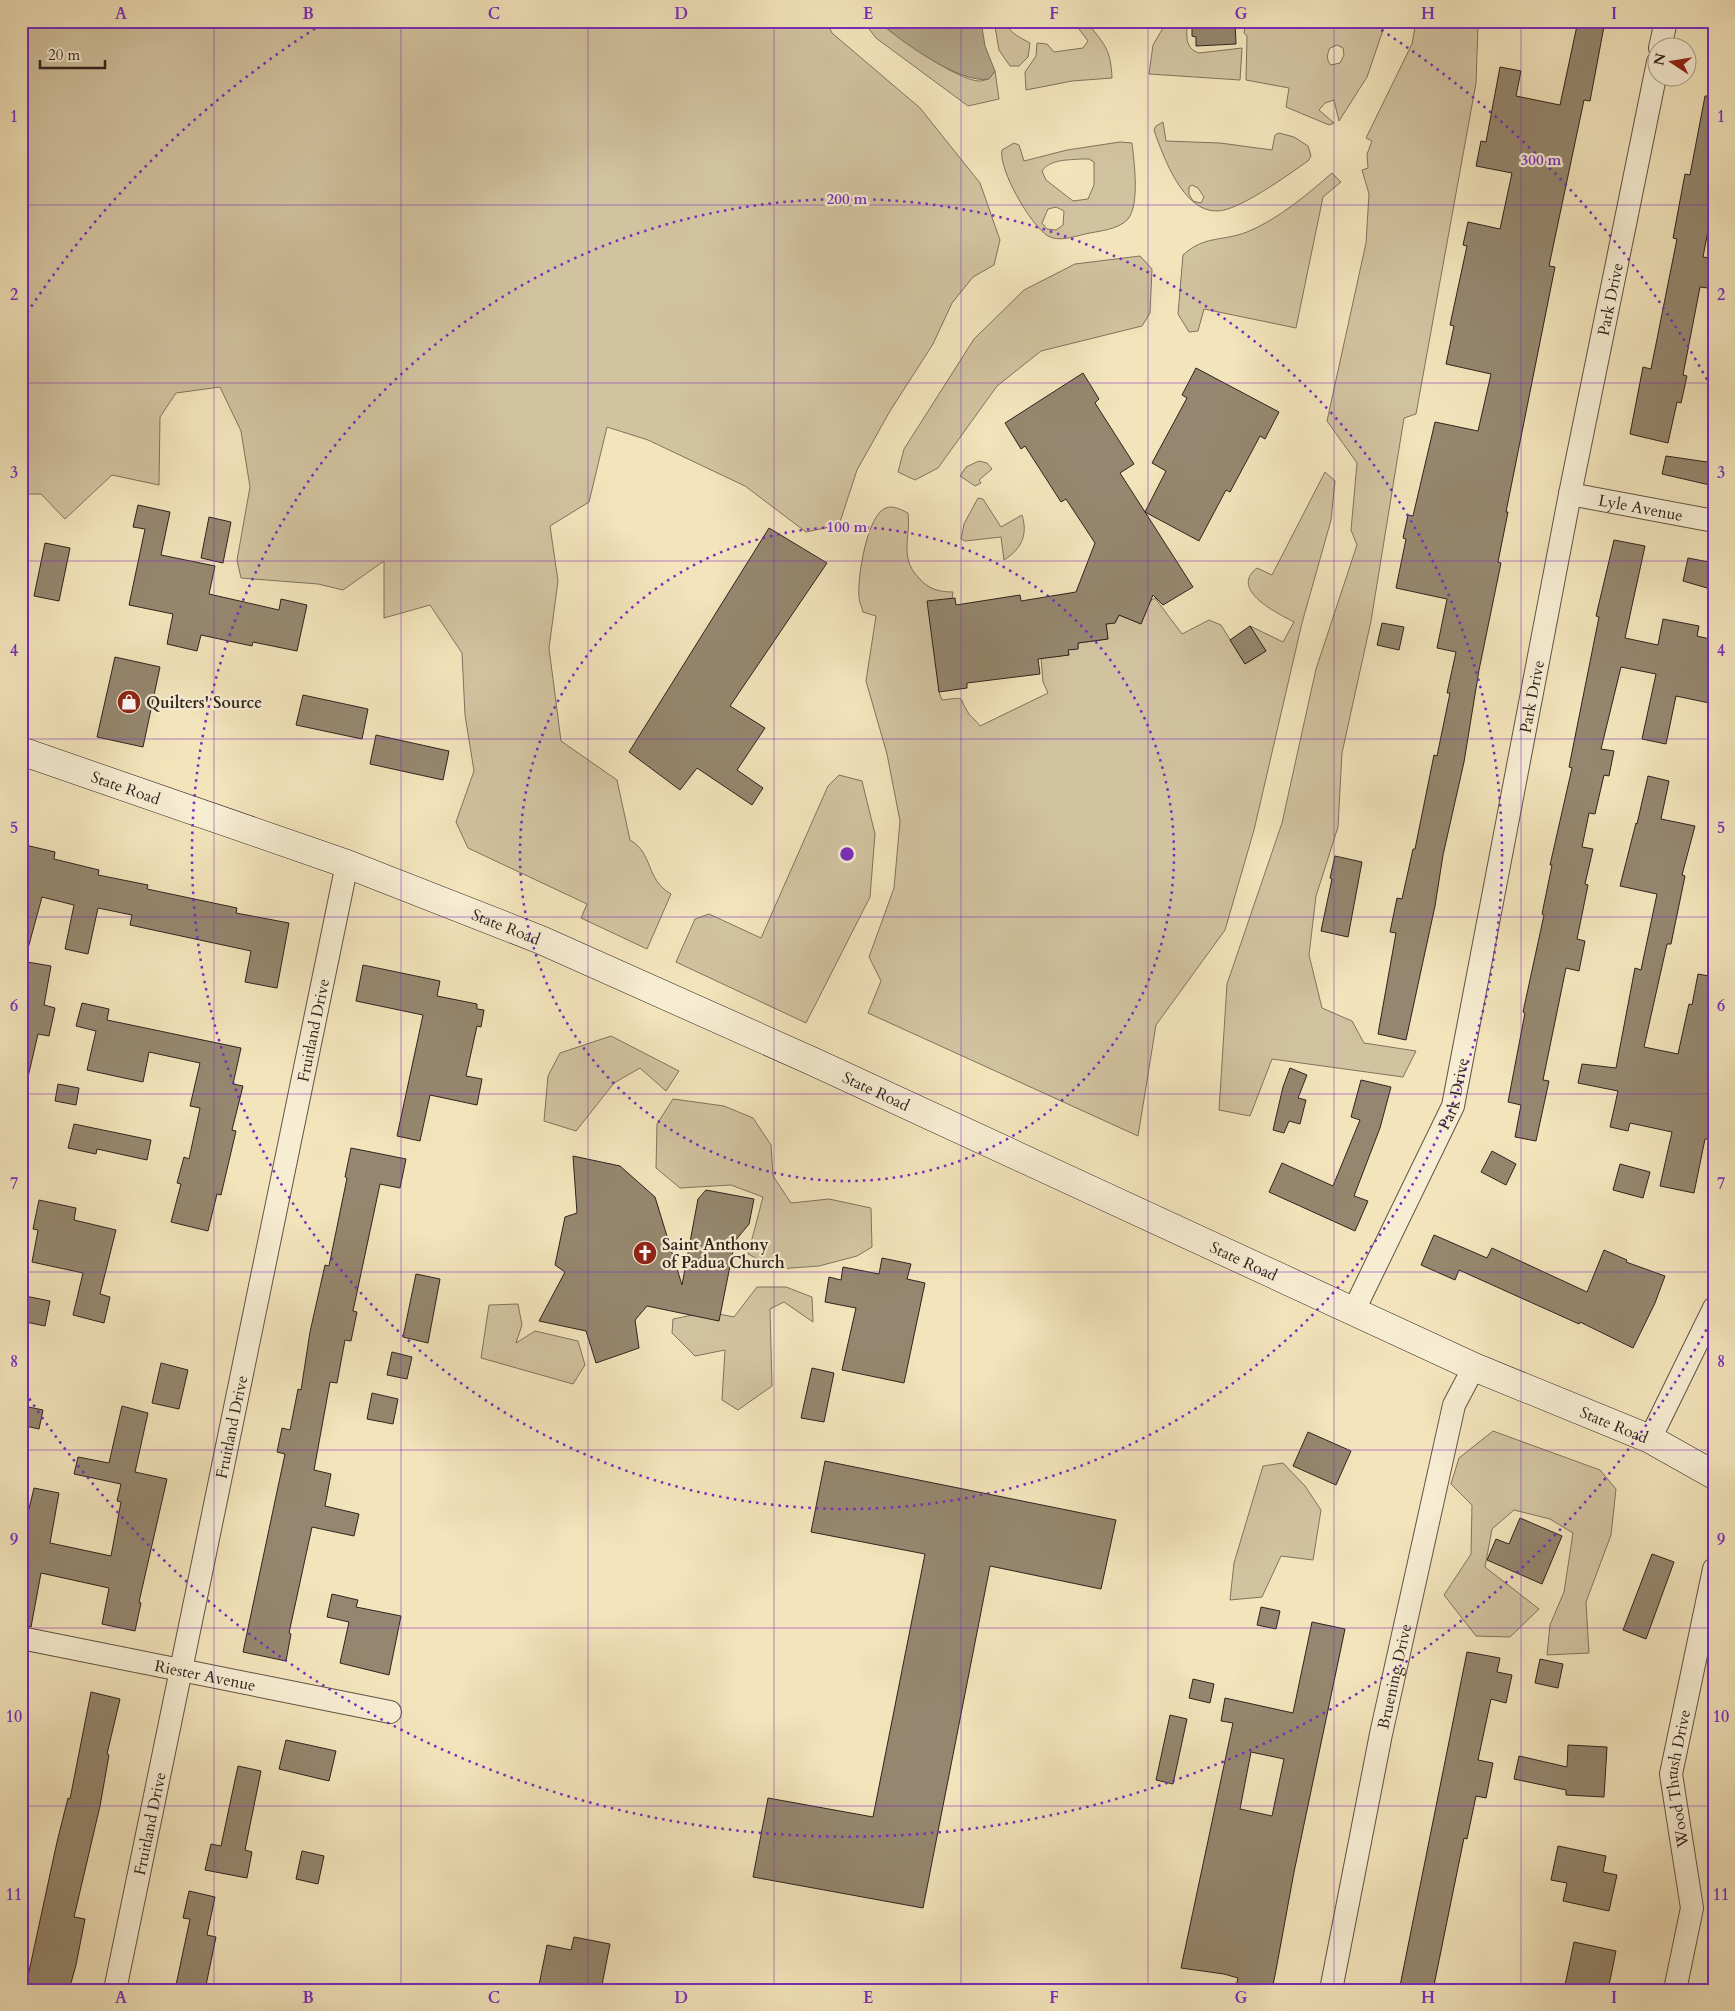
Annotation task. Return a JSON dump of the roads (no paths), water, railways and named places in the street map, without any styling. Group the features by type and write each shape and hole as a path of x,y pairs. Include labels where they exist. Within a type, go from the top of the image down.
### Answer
{"main road":[{"name":"State Road","path":"21,751 347,864 540,940 660,992 1022,1157 1474,1367 1650,1440 1714,1475"}],"street":[{"path":"1662,38 1666,21"},
{"name":"Park Drive","path":"1353,1312 1453,1106 1570,494 1653,88"},
{"name":"Lyle Avenue","path":"1570,494 1714,522"},
{"name":"Fruitland Drive","path":"116,1990 347,864"},
{"path":"1650,1440 1714,1308"},
{"name":"Bruening Drive","path":"1331,1990 1381,1734 1454,1405 1474,1367"},
{"name":"Wood Thrush Drive","path":"1675,1990 1692,1908 1671,1774 1714,1569"},
{"name":"Riester Avenue","path":"21,1638 390,1712"}],"place":[{"name":"Quilters' Source","path":"129,702"},
{"name":"Saint Anthony of Padua Church","path":"645,1253"}]}
